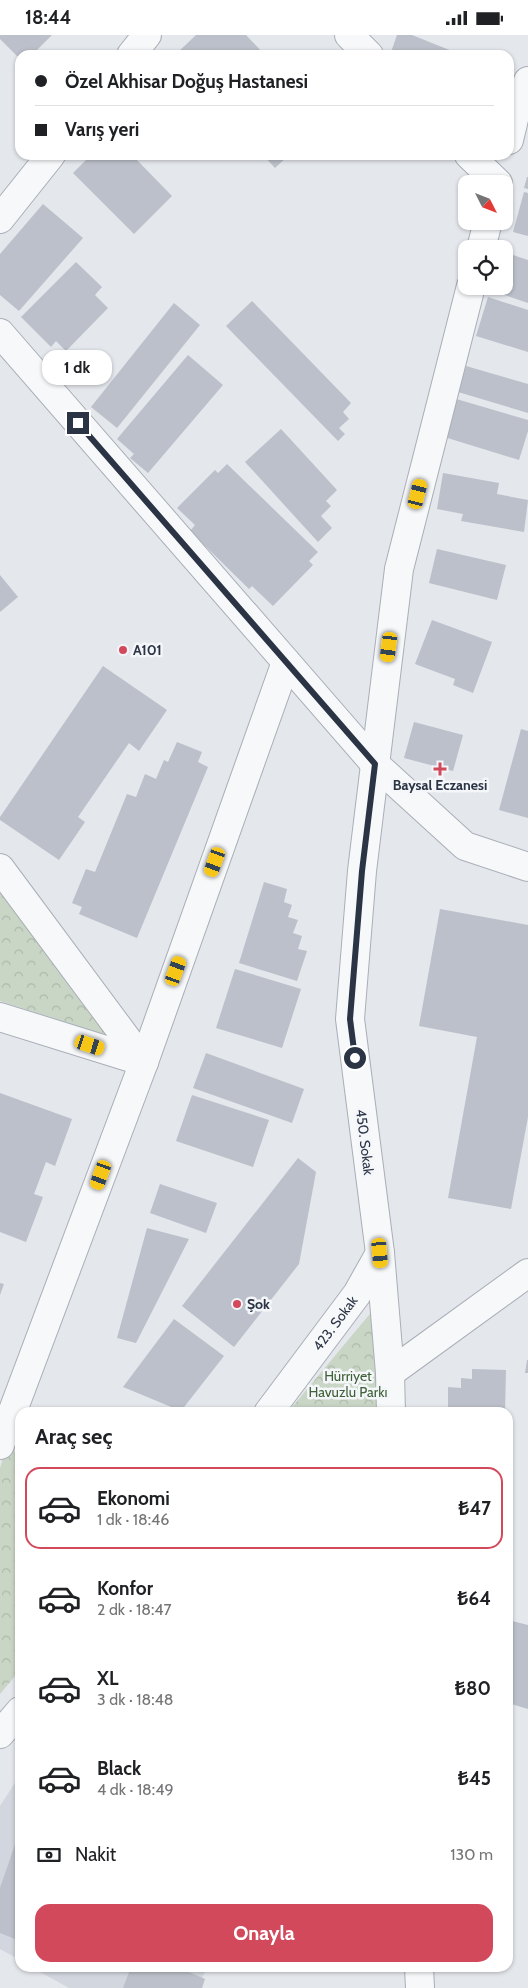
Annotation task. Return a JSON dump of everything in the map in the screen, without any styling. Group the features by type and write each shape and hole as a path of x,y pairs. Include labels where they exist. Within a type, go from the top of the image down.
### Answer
{"street":[{"path":"135,50 147,35"},
{"path":"349,35 364,50"},
{"path":"514,119 528,81"},
{"path":"0,219 47,160"},
{"path":"474,160 489,175"},
{"path":"499,175 504,160"},
{"name":"450. Sokak","path":"391,1407 390,1373 380,1253 350,1019 362,871 399,569 469,295"},
{"path":"0,333 375,764 466,847 528,867"},
{"path":"0,1445 144,1062 286,661"},
{"path":"0,868 144,1062"},
{"path":"0,1017 144,1062"},
{"name":"423. Sokak","path":"272,1407 357,1294 380,1253"},
{"path":"390,1373 528,1273"},
{"path":"0,1734 15,1717"},
{"path":"419,1972 420,1988"}],"shaded area":[{"path":"15,1783 15,1957 0,1949 0,1806"},
{"path":"40,1972 205,1972 197,1988 69,1988"}],"green space":[{"path":"0,888 112,1037 0,1001"},
{"name":"Hürriyet Havuzlu Parkı","path":"374,1309 377,1407 292,1407"},
{"path":"6,1449 15,1452 15,1676 0,1694 0,1468"}],"building":[{"path":"0,35 52,35 37,50 15,50 15,54 0,39"},
{"path":"196,35 246,35 260,50 180,50"},
{"path":"397,35 412,35 450,50 392,50"},
{"path":"86,160 137,160 172,196 134,234 73,173"},
{"path":"268,160 284,160 275,168"},
{"path":"528,177 528,189 524,188"},
{"path":"524,192 528,193 528,236 513,232"},
{"path":"43,204 83,238 19,311 0,295 0,254"},
{"path":"513,255 528,260 528,303 505,295 513,295"},
{"path":"76,262 102,287 95,295 108,308 66,351 56,341 51,347 21,317"},
{"path":"488,297 528,310 528,352 476,336"},
{"path":"252,301 351,403 343,412 349,419 339,428 345,434 338,441 226,326"},
{"path":"174,303 200,325 117,428 91,407"},
{"path":"188,355 223,385 148,473 130,458 134,454 117,439"},
{"path":"466,366 528,384 528,413 458,392"},
{"path":"453,398 528,420 528,431 519,460 441,436"},
{"path":"281,429 337,490 326,501 331,506 321,516 332,528 318,542 245,462"},
{"path":"227,464 318,552 309,561 313,565 273,606 252,586 249,589 190,531 195,525 177,508 215,470 218,473"},
{"path":"443,473 499,483 497,494 528,500 524,532 461,521 463,514 437,509"},
{"path":"437,549 506,565 497,600 429,583"},
{"path":"0,575 18,597 0,612"},
{"path":"432,620 492,642 473,693 453,685 455,679 415,664"},
{"path":"103,666 167,710 139,751 129,743 78,817 85,822 59,860 0,820 0,817"},
{"path":"414,722 463,735 453,771 404,758"},
{"path":"521,729 528,731 528,818 499,810"},
{"path":"177,742 202,752 198,762 208,767 137,938 79,914 82,907 72,903 86,869 95,872 127,794 136,797 145,774 156,779 164,760 168,762"},
{"path":"264,882 287,889 284,902 292,905 288,917 298,920 293,933 302,936 298,949 307,951 297,981 239,963"},
{"path":"440,909 528,925 528,1117 511,1209 448,1198 477,1037 419,1026"},
{"path":"235,969 301,989 282,1048 216,1028"},
{"path":"206,1053 304,1089 292,1123 193,1088"},
{"path":"0,1093 72,1119 55,1166 46,1162 34,1194 43,1197 26,1242 0,1232"},
{"path":"192,1095 269,1120 253,1167 176,1141"},
{"path":"298,1158 316,1172 299,1264 234,1347 182,1306"},
{"path":"160,1184 217,1203 206,1233 150,1213"},
{"path":"147,1228 189,1239 136,1343 117,1338"},
{"path":"0,1283 4,1284 0,1295"},
{"path":"174,1319 224,1356 184,1407 171,1407 123,1387"},
{"path":"527,1360 528,1373 525,1373"},
{"path":"472,1369 506,1370 505,1407 448,1407 448,1387 461,1388 461,1378 472,1379"},
{"path":"513,1621 528,1625 528,1709 513,1704"},
{"path":"15,1844 15,1939 0,1933 0,1888"},
{"path":"129,1972 189,1972 205,1979 202,1988 123,1988"}],"place":[{"name":"A101","path":"123,650"},
{"name":"Baysal Eczanesi","path":"440,769"},
{"name":"Şok","path":"237,1304"}],"route":[{"path":"78,423 375,764 362,871 350,1019 355,1058"}]}
